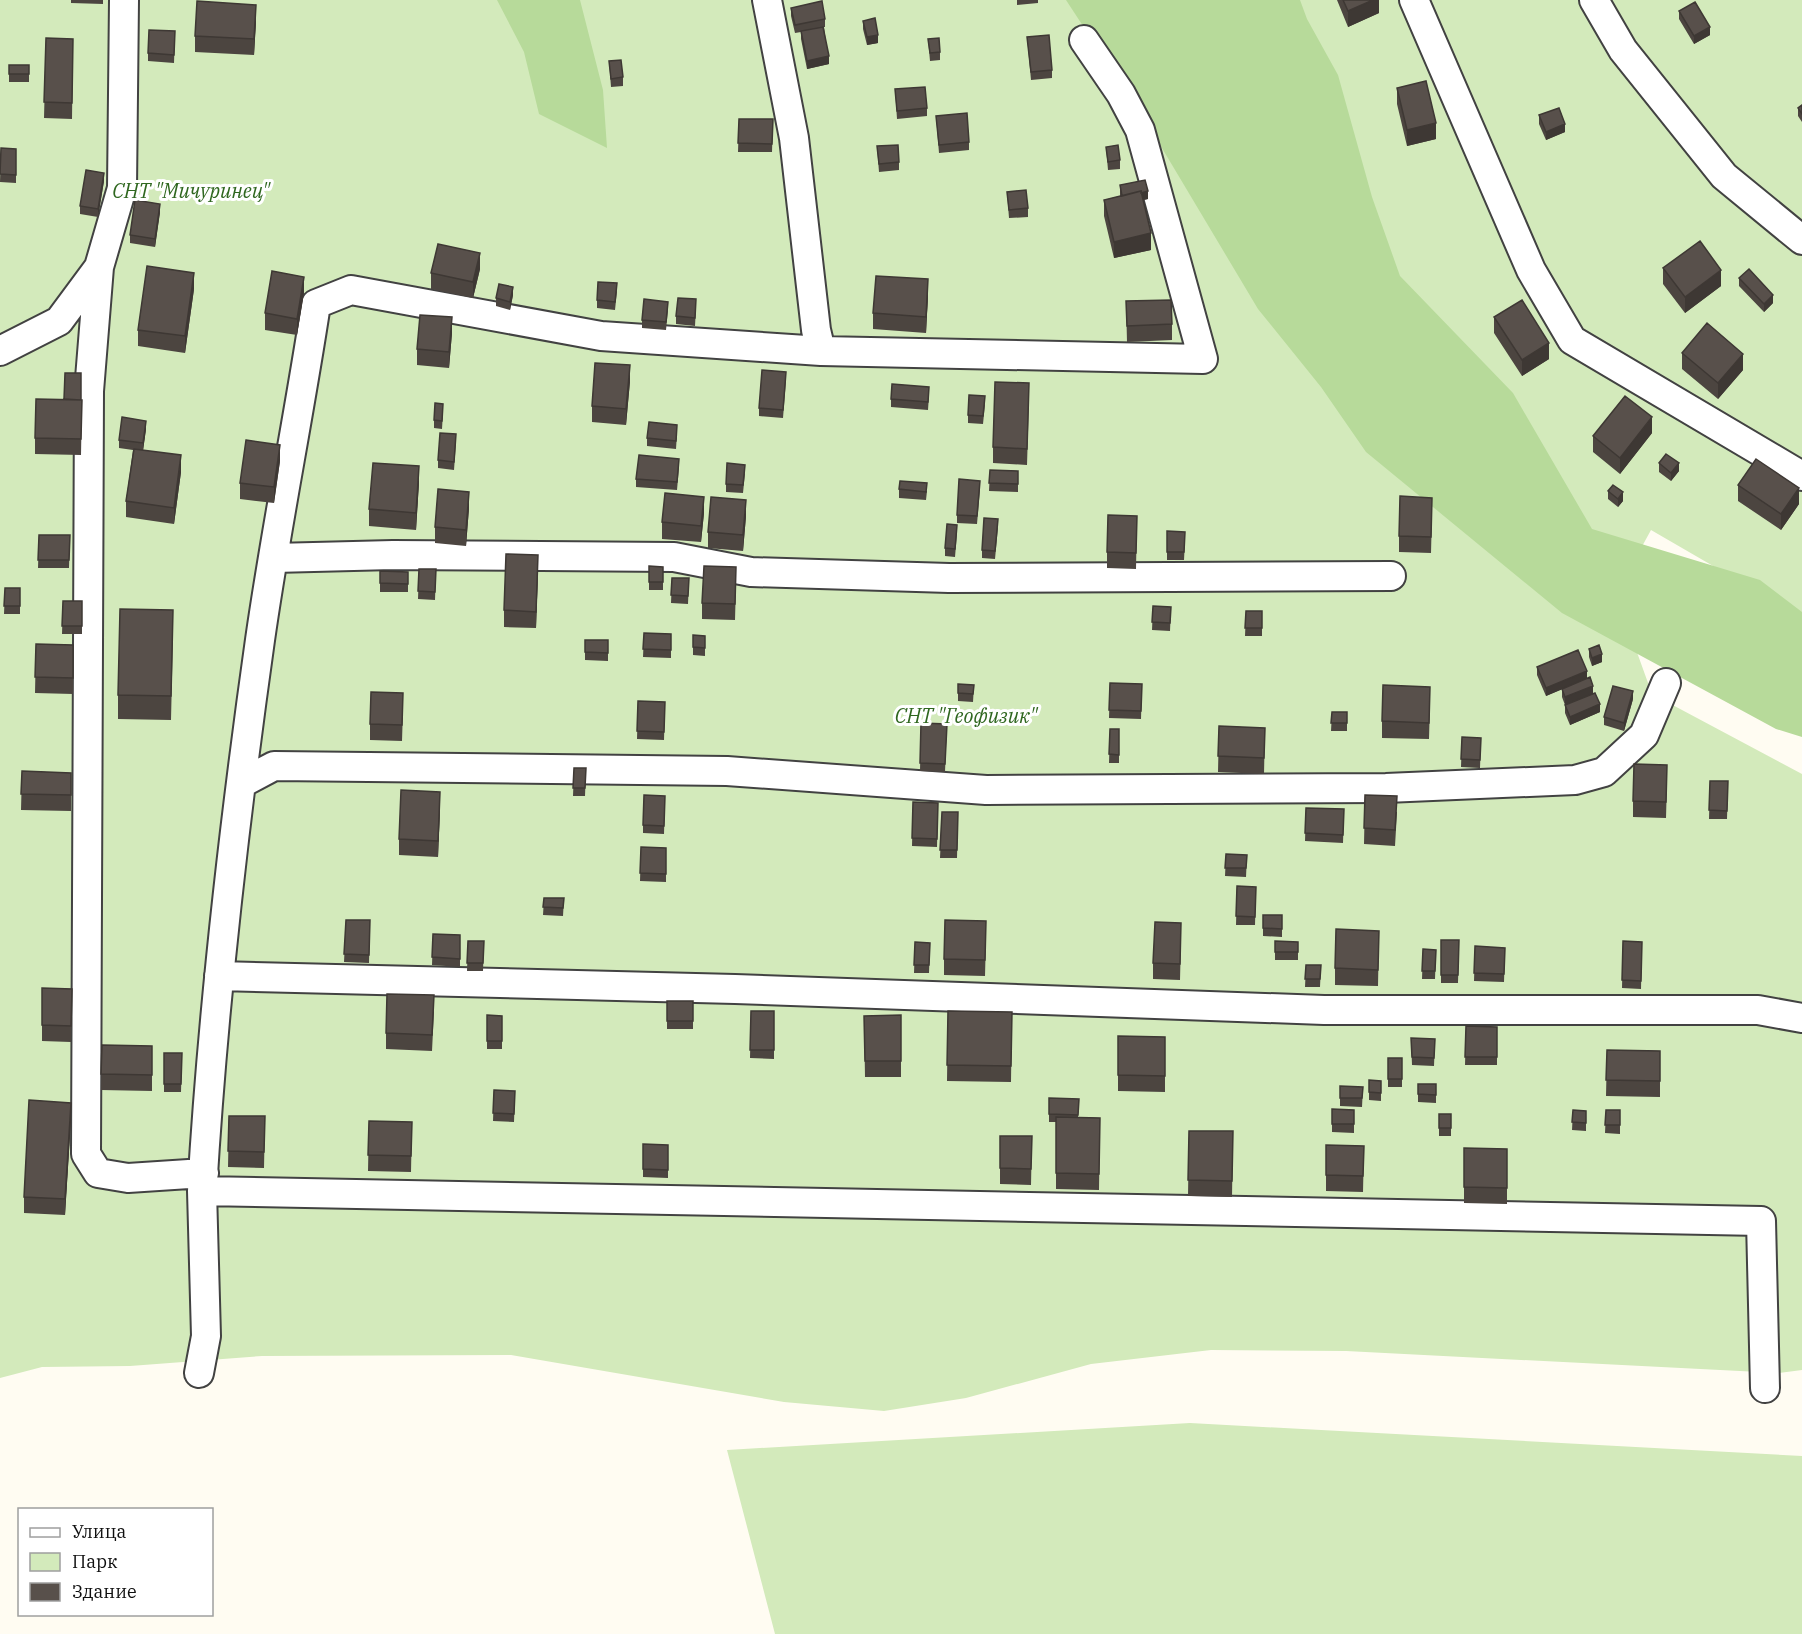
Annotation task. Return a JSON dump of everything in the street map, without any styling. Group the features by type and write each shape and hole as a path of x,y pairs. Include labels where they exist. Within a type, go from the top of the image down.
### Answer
{"street":[{"path":"124,0 122,188 99,267 89,391 86,1154 99,1173 128,1178 203,1182 1761,1221 1765,1389"},
{"path":"767,0 794,138 816,330 821,351"},
{"path":"1414,0 1531,270 1572,340 1802,476"},
{"path":"1594,0 1623,50 1724,177 1802,240"},
{"path":"199,1373 206,1336 203,1182 210,1054 242,783 274,558 316,304 351,290 601,336 821,351 1203,359 1140,130 1121,94 1084,40"},
{"path":"0,351 59,321 99,267"},
{"path":"274,558 393,555 674,557 751,572 949,578 1391,576"},
{"path":"242,783 274,766 727,771 986,790 1386,788 1575,780 1604,772 1644,735 1666,683"},
{"path":"219,976 735,989 1324,1010 1758,1010 1802,1018"}],"green space":[{"name":"СНТ \"Геофизик\"","path":"0,0 1802,0 1802,627 1739,581 1651,530 1616,594 1652,694 1802,774 1802,1370 1779,1373 1346,1351 1211,1350 1091,1364 966,1398 884,1411 784,1402 511,1355 262,1356 130,1366 42,1367 0,1378"},
{"path":"497,0 580,0 603,90 607,148 539,114 524,52"},
{"path":"1066,0 1300,0 1307,19 1338,75 1372,197 1400,276 1513,393 1592,529 1760,580 1802,612 1802,737 1776,729 1562,613 1366,452 1321,387 1258,309 1153,133"},
{"path":"1190,1423 1802,1456 1802,1634 775,1634 727,1450"}],"building":[{"path":"1343,0 1373,0 1348,11"},
{"path":"197,1 256,5 254,39 195,36"},
{"path":"822,1 825,19 795,25 791,8"},
{"path":"1695,2 1710,27 1694,36 1679,11"},
{"path":"875,18 878,35 867,37 863,21"},
{"path":"823,27 829,56 807,61 801,31"},
{"path":"149,30 175,31 174,55 148,53"},
{"path":"1049,35 1052,70 1031,72 1027,37"},
{"path":"46,38 73,39 72,103 44,102"},
{"path":"939,38 940,52 930,53 928,39"},
{"path":"621,60 623,77 611,79 609,61"},
{"path":"9,65 29,65 29,74 9,74"},
{"path":"1426,81 1436,123 1407,130 1397,88"},
{"path":"925,87 927,108 897,111 895,89"},
{"path":"1559,108 1565,124 1546,132 1539,115"},
{"path":"967,113 969,142 939,145 936,116"},
{"path":"739,119 773,119 772,144 738,143"},
{"path":"898,145 899,162 879,164 877,146"},
{"path":"1118,145 1120,160 1108,162 1106,147"},
{"path":"1,148 16,149 16,175 0,174"},
{"path":"86,170 104,173 98,209 80,206"},
{"path":"1145,180 1148,191 1122,196 1120,185"},
{"path":"1026,190 1028,208 1009,210 1007,192"},
{"path":"1141,191 1151,233 1114,242 1104,200"},
{"path":"135,200 160,204 155,239 130,235"},
{"path":"1700,241 1721,270 1685,297 1663,268"},
{"path":"438,244 480,253 473,282 431,273"},
{"path":"147,266 194,273 185,336 138,330"},
{"path":"1749,269 1773,295 1764,304 1739,278"},
{"path":"272,271 304,277 297,319 265,313"},
{"path":"876,276 928,279 926,317 873,313"},
{"path":"598,282 617,283 615,302 597,300"},
{"path":"499,284 513,287 510,302 496,298"},
{"path":"678,298 696,299 695,318 676,316"},
{"path":"644,299 668,302 666,322 642,320"},
{"path":"1171,300 1172,324 1127,326 1126,301"},
{"path":"1522,300 1549,343 1522,360 1494,317"},
{"path":"420,315 452,317 449,352 417,349"},
{"path":"1707,323 1743,354 1718,383 1682,353"},
{"path":"595,363 630,365 626,409 592,406"},
{"path":"762,370 786,372 783,410 759,408"},
{"path":"65,373 81,373 81,400 64,399"},
{"path":"995,382 1029,383 1027,449 993,447"},
{"path":"892,384 929,387 928,402 891,399"},
{"path":"969,395 985,396 983,416 968,415"},
{"path":"1625,396 1652,417 1620,458 1593,436"},
{"path":"36,399 82,400 81,439 35,438"},
{"path":"435,403 443,404 442,421 434,420"},
{"path":"122,417 146,421 143,443 119,440"},
{"path":"649,422 677,425 676,441 647,438"},
{"path":"440,433 456,434 454,462 438,460"},
{"path":"246,440 280,445 274,487 240,483"},
{"path":"134,449 181,455 174,508 126,501"},
{"path":"1666,454 1679,463 1671,473 1659,463"},
{"path":"639,455 679,459 677,482 636,479"},
{"path":"1756,459 1799,488 1781,514 1738,485"},
{"path":"373,463 419,466 416,513 369,509"},
{"path":"727,463 745,465 743,485 726,484"},
{"path":"990,470 1018,471 1018,484 989,483"},
{"path":"959,479 980,481 977,516 957,515"},
{"path":"900,481 927,483 926,492 899,489"},
{"path":"1613,485 1623,492 1618,499 1608,491"},
{"path":"438,489 469,492 466,530 435,527"},
{"path":"665,493 704,497 701,526 662,522"},
{"path":"1400,496 1432,498 1431,537 1399,536"},
{"path":"711,497 746,500 743,535 708,532"},
{"path":"1108,515 1137,516 1136,553 1107,552"},
{"path":"984,518 998,519 995,551 982,550"},
{"path":"947,524 957,525 955,549 945,548"},
{"path":"1167,531 1185,532 1184,552 1167,552"},
{"path":"39,535 70,535 69,560 38,560"},
{"path":"506,554 538,555 536,612 504,610"},
{"path":"649,566 663,567 663,582 649,582"},
{"path":"704,566 736,567 735,604 702,603"},
{"path":"419,569 436,569 435,592 418,591"},
{"path":"380,571 408,572 408,584 380,583"},
{"path":"672,578 689,578 688,596 671,595"},
{"path":"5,588 20,588 20,606 4,606"},
{"path":"63,601 82,601 82,626 62,626"},
{"path":"1153,606 1171,607 1170,623 1152,622"},
{"path":"120,609 173,610 171,696 118,695"},
{"path":"1246,611 1262,611 1262,628 1245,628"},
{"path":"644,633 671,634 671,650 643,649"},
{"path":"693,635 705,636 705,648 693,647"},
{"path":"585,640 608,640 608,653 585,652"},
{"path":"36,644 73,645 73,678 35,677"},
{"path":"1599,645 1602,654 1592,658 1589,649"},
{"path":"1578,650 1587,671 1546,688 1537,667"},
{"path":"1590,677 1593,686 1565,697 1562,689"},
{"path":"1110,683 1142,684 1141,711 1109,710"},
{"path":"958,684 974,685 973,694 958,693"},
{"path":"1383,685 1430,687 1429,723 1382,721"},
{"path":"1613,686 1633,691 1624,723 1604,717"},
{"path":"371,692 403,693 402,725 370,724"},
{"path":"1595,693 1600,704 1570,717 1565,705"},
{"path":"638,701 665,702 664,732 637,731"},
{"path":"1332,712 1347,712 1347,723 1331,723"},
{"path":"921,723 947,724 945,764 920,763"},
{"path":"1219,726 1265,728 1264,758 1218,756"},
{"path":"1110,729 1119,729 1119,755 1109,754"},
{"path":"1462,737 1481,738 1480,760 1461,759"},
{"path":"1634,764 1667,765 1666,802 1633,801"},
{"path":"574,768 586,768 585,788 573,788"},
{"path":"22,771 71,773 71,795 21,794"},
{"path":"1710,781 1728,781 1727,811 1709,810"},
{"path":"401,790 440,792 438,841 399,839"},
{"path":"644,795 665,796 664,826 643,825"},
{"path":"1365,795 1397,796 1395,830 1364,828"},
{"path":"913,802 938,803 937,839 912,838"},
{"path":"1306,808 1344,809 1343,835 1305,833"},
{"path":"942,812 958,812 957,850 940,850"},
{"path":"641,847 666,848 666,874 640,873"},
{"path":"1226,854 1247,855 1246,868 1225,868"},
{"path":"1237,886 1256,887 1255,917 1236,916"},
{"path":"544,898 564,898 563,908 543,907"},
{"path":"1263,915 1282,915 1282,929 1263,928"},
{"path":"346,920 370,920 369,955 344,954"},
{"path":"945,920 986,921 985,960 944,959"},
{"path":"1155,922 1181,923 1180,964 1153,963"},
{"path":"1336,929 1379,931 1378,970 1335,968"},
{"path":"433,934 460,935 460,959 432,957"},
{"path":"1441,940 1459,940 1458,975 1441,975"},
{"path":"468,941 484,941 483,963 467,963"},
{"path":"1275,941 1298,942 1298,952 1275,952"},
{"path":"1623,941 1642,942 1641,981 1622,980"},
{"path":"915,942 930,943 929,965 914,965"},
{"path":"1475,946 1505,948 1504,974 1474,973"},
{"path":"1423,949 1436,950 1435,971 1422,971"},
{"path":"1306,965 1321,965 1320,979 1305,979"},
{"path":"42,988 72,989 71,1026 42,1025"},
{"path":"387,994 434,995 432,1035 386,1033"},
{"path":"667,1001 693,1001 693,1021 667,1021"},
{"path":"751,1011 774,1011 774,1050 750,1050"},
{"path":"948,1011 1012,1012 1011,1066 947,1065"},
{"path":"487,1015 502,1016 502,1041 487,1041"},
{"path":"901,1015 901,1061 865,1061 864,1016"},
{"path":"1466,1026 1497,1027 1497,1057 1465,1057"},
{"path":"1118,1036 1165,1037 1165,1076 1118,1075"},
{"path":"1411,1038 1435,1039 1434,1058 1412,1057"},
{"path":"102,1045 152,1046 152,1075 101,1074"},
{"path":"1607,1050 1660,1051 1660,1081 1606,1080"},
{"path":"164,1053 182,1053 181,1084 164,1084"},
{"path":"1388,1058 1402,1058 1402,1079 1388,1079"},
{"path":"1369,1080 1381,1081 1381,1093 1369,1092"},
{"path":"1418,1084 1436,1084 1436,1095 1418,1094"},
{"path":"1340,1086 1363,1087 1362,1098 1340,1098"},
{"path":"494,1090 515,1091 514,1114 493,1113"},
{"path":"1049,1098 1079,1099 1078,1115 1049,1114"},
{"path":"29,1100 71,1103 65,1199 24,1197"},
{"path":"1332,1109 1354,1110 1354,1124 1332,1124"},
{"path":"1573,1110 1586,1111 1586,1123 1572,1122"},
{"path":"1606,1110 1620,1110 1620,1125 1605,1125"},
{"path":"1439,1114 1451,1114 1451,1128 1439,1128"},
{"path":"229,1116 265,1116 264,1152 228,1151"},
{"path":"1056,1117 1100,1118 1099,1174 1056,1173"},
{"path":"369,1121 412,1122 411,1156 368,1155"},
{"path":"1189,1131 1233,1131 1232,1181 1188,1180"},
{"path":"1000,1136 1032,1136 1031,1169 1000,1168"},
{"path":"643,1144 668,1145 668,1170 643,1169"},
{"path":"1326,1145 1364,1146 1363,1176 1326,1175"},
{"path":"1464,1148 1507,1149 1507,1188 1464,1187"}],"park label":[{"name":"СНТ \"Мичуринец\"","path":"191,190"}]}
